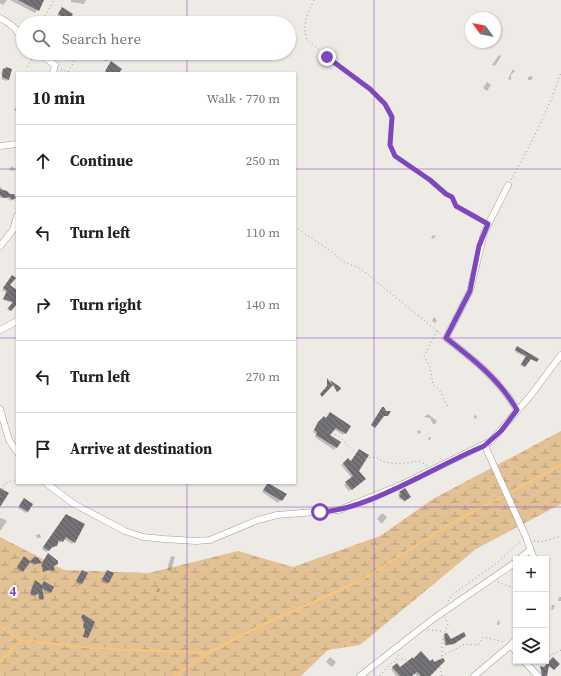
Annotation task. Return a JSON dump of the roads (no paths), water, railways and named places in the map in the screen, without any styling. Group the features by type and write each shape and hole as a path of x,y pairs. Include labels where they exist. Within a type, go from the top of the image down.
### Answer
{"street":[{"path":"0,18 16,30"},
{"path":"48,60 55,66 53,72"},
{"path":"0,146 16,144"},
{"path":"508,186 488,224 479,246 470,291 446,338 472,358 494,378 504,389 517,410"},
{"path":"0,246 13,230 16,220"},
{"path":"0,330 16,322"},
{"path":"47,484 74,504 125,531 143,537 196,541 210,540 258,520 277,515 339,510 401,485 434,468 484,446 501,431 531,395 561,355"},
{"path":"0,409 10,440 16,450"},
{"path":"484,446 505,490 533,556"},
{"path":"523,556 530,550"},
{"path":"360,676 433,619 513,564"},
{"path":"474,676 513,643"},
{"path":"527,664 538,676"}],"waterway":[{"path":"175,676 208,653 264,624 360,581 447,526 561,465"},
{"path":"0,626 21,640"},
{"path":"0,662 21,640 94,648 207,653"}]}
